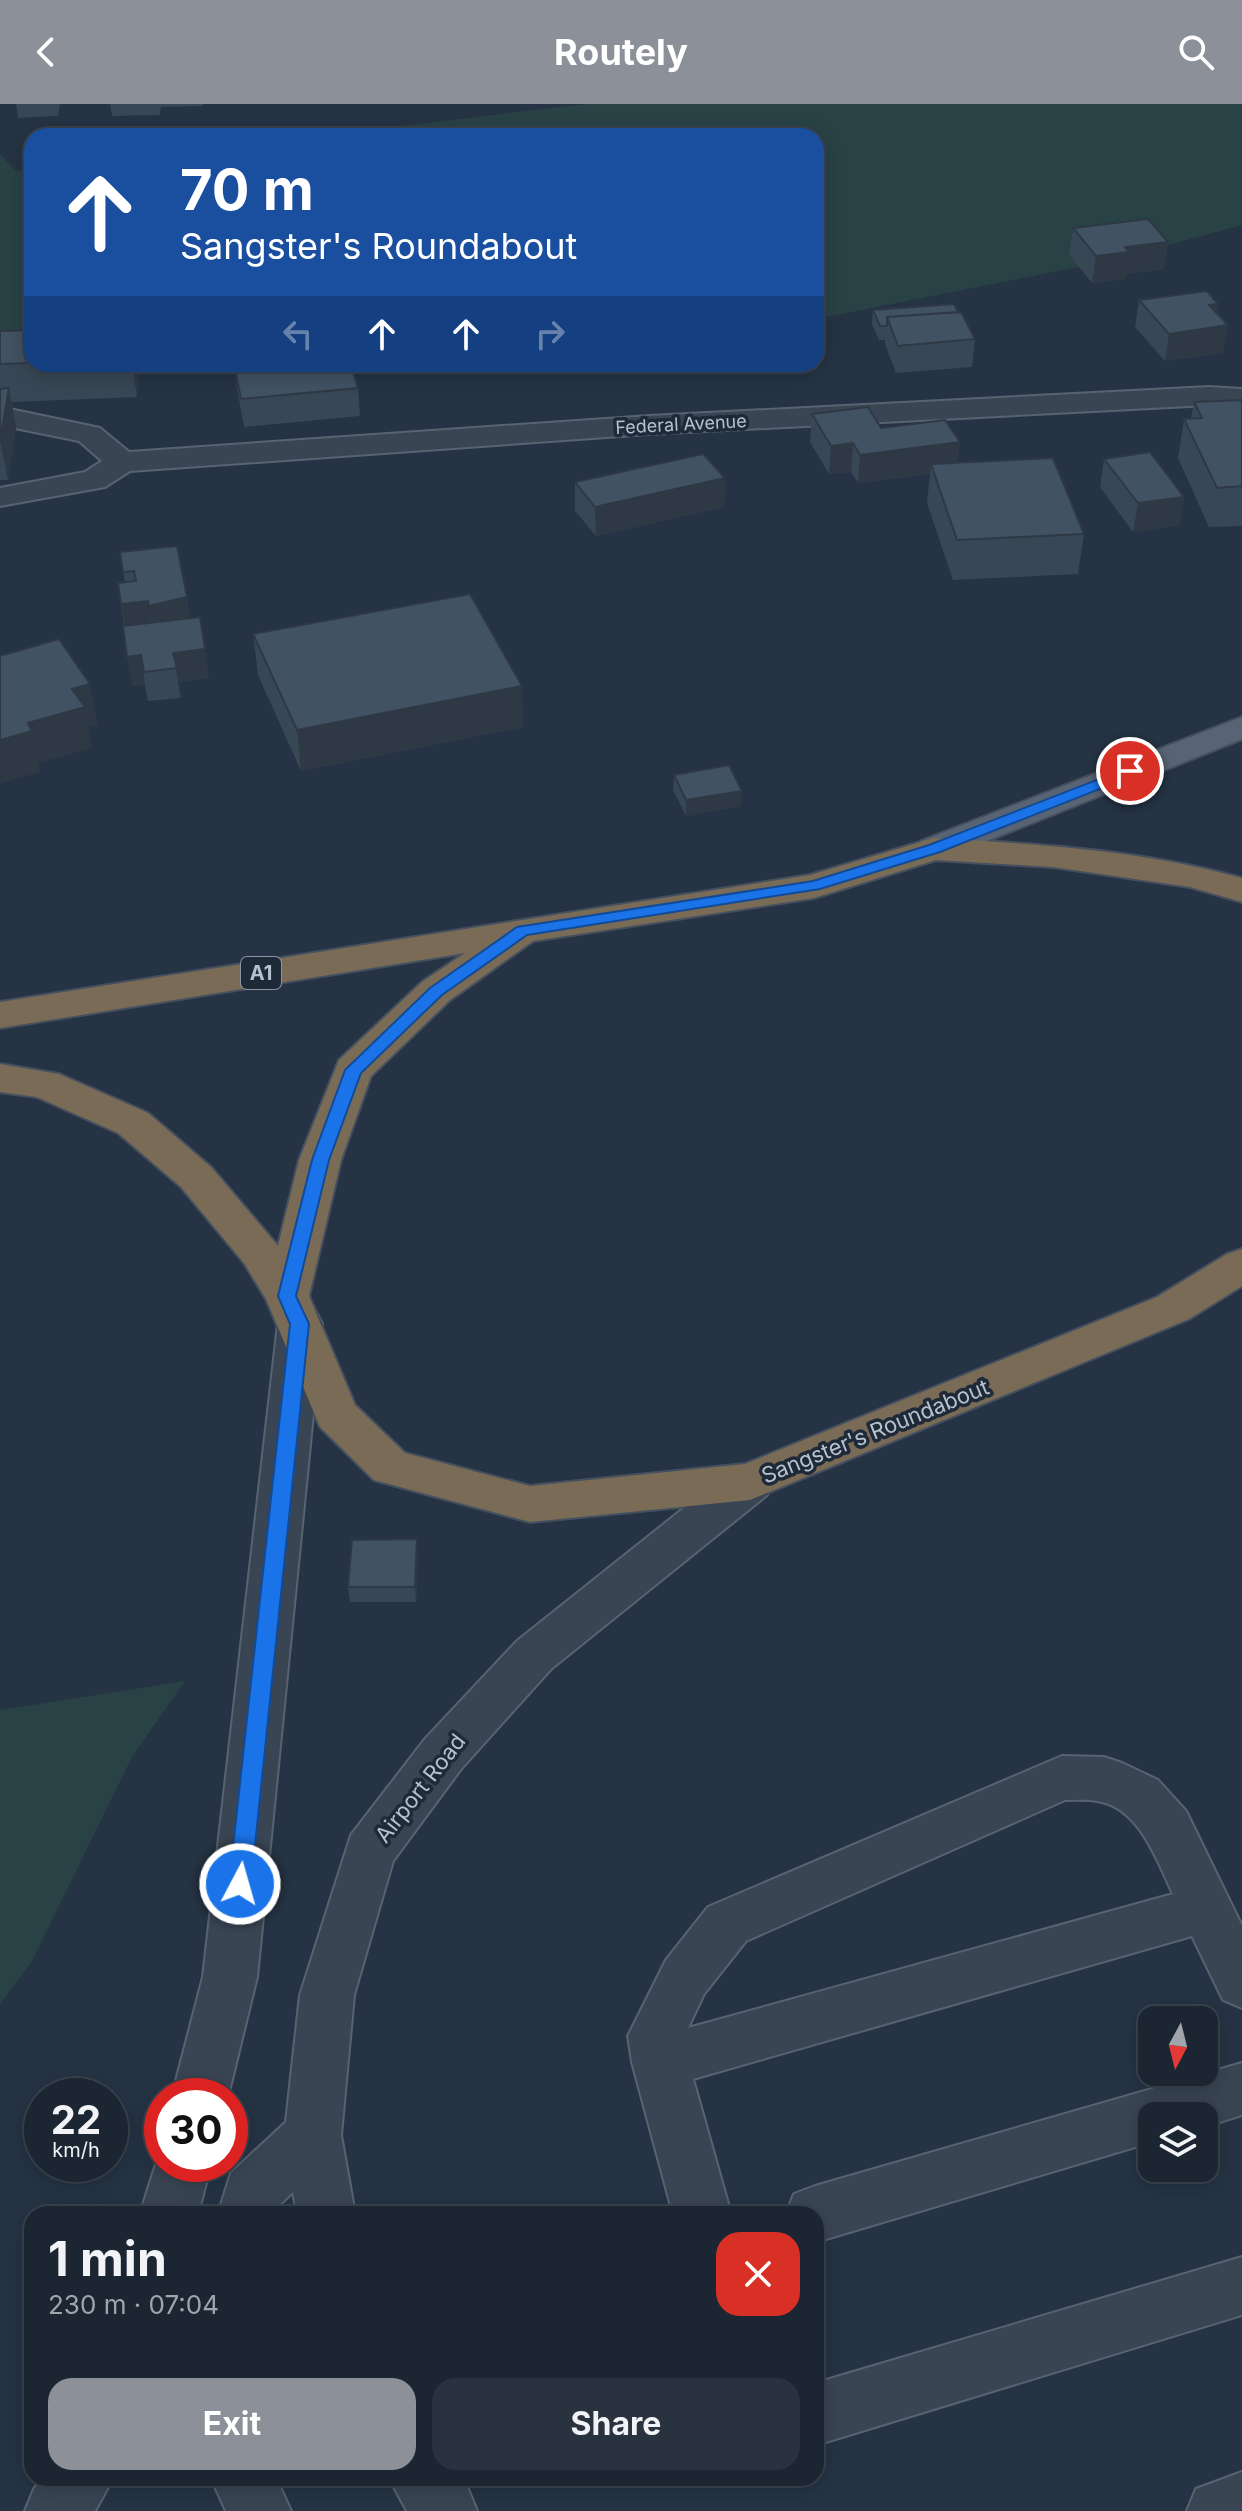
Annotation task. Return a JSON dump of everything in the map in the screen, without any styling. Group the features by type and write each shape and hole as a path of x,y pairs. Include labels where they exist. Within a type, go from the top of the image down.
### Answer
{"highway":[{"name":"A1","path":"0,1015 814,886 934,849 1053,856 1192,876 1242,890"},
{"name":"A1","path":"293,1310 320,1160 353,1070 436,991 522,931"},
{"name":"Sangster's Roundabout","path":"0,1078 45,1084 133,1123 196,1177 259,1252 293,1310 336,1415 390,1467 530,1504 750,1482 1173,1308 1242,1265"}],"main road":[{"name":"A1","path":"934,849 1242,727"},
{"path":"1173,1308 1242,1282"}],"street":[{"name":"Federal Avenue","path":"122,462 649,425 1209,396 1242,398"},
{"path":"0,416 89,434 122,462 94,480 0,497"},
{"path":"205,2078 230,1977 293,1310"},
{"name":"Airport Road","path":"325,2206 313,2135 327,1995 370,1851 443,1754 534,1655 750,1482"},
{"path":"700,2206 660,2062 656,2036 679,1989 727,1924 1062,1778 1104,1779 1140,1796 1168,1827 1242,1983"},
{"path":"660,2062 1206,1908"},
{"path":"824,2211 1242,2089"},
{"path":"249,2206 251,2193 313,2135"},
{"path":"171,2206 177,2182"},
{"path":"824,2412 1242,2286"},
{"path":"56,2511 76,2486"},
{"path":"246,2486 260,2511"},
{"path":"426,2486 446,2511"},
{"path":"1218,2511 1242,2503"}],"green space":[{"path":"585,104 1242,104 1242,225 1114,260 824,317 824,128 382,128"},
{"path":"0,154 16,171 24,170 24,372 141,372 0,389"},
{"path":"185,1681 132,1757 32,1961 0,2004 0,1710"}],"building":[{"path":"1148,219 1168,242 1125,247 1129,252 1096,256 1073,228"},
{"path":"1207,291 1218,304 1209,305 1228,325 1169,334 1139,300"},
{"path":"954,304 958,312 887,317 887,326 880,326 873,310"},
{"path":"961,312 975,339 898,346 887,317"},
{"path":"24,330 24,363 0,364 0,331"},
{"path":"236,372 353,372 358,388 241,399"},
{"path":"9,388 0,440 0,389"},
{"path":"1242,400 1242,486 1217,488 1184,419 1202,418 1194,402"},
{"path":"868,407 881,428 945,420 960,442 860,455 853,443 831,446 812,414"},
{"path":"1150,452 1184,497 1138,503 1104,459"},
{"path":"703,454 725,478 595,507 575,482"},
{"path":"1053,458 1084,534 957,540 931,464"},
{"path":"177,546 187,597 149,606 148,601 121,604 118,583 136,581 134,571 123,572 120,552"},
{"path":"470,594 522,686 297,730 253,634"},
{"path":"200,617 205,649 173,653 177,668 144,672 141,655 127,657 123,626"},
{"path":"59,639 90,684 72,689 85,707 28,723 32,731 0,740 0,656"},
{"path":"729,765 742,791 686,800 674,775"},
{"path":"417,1539 415,1587 348,1587 352,1540"}],"route":[{"path":"240,1884 300,1324 287,1296 320,1160 353,1070 436,991 522,931 814,886 934,849 1130,771"}]}
